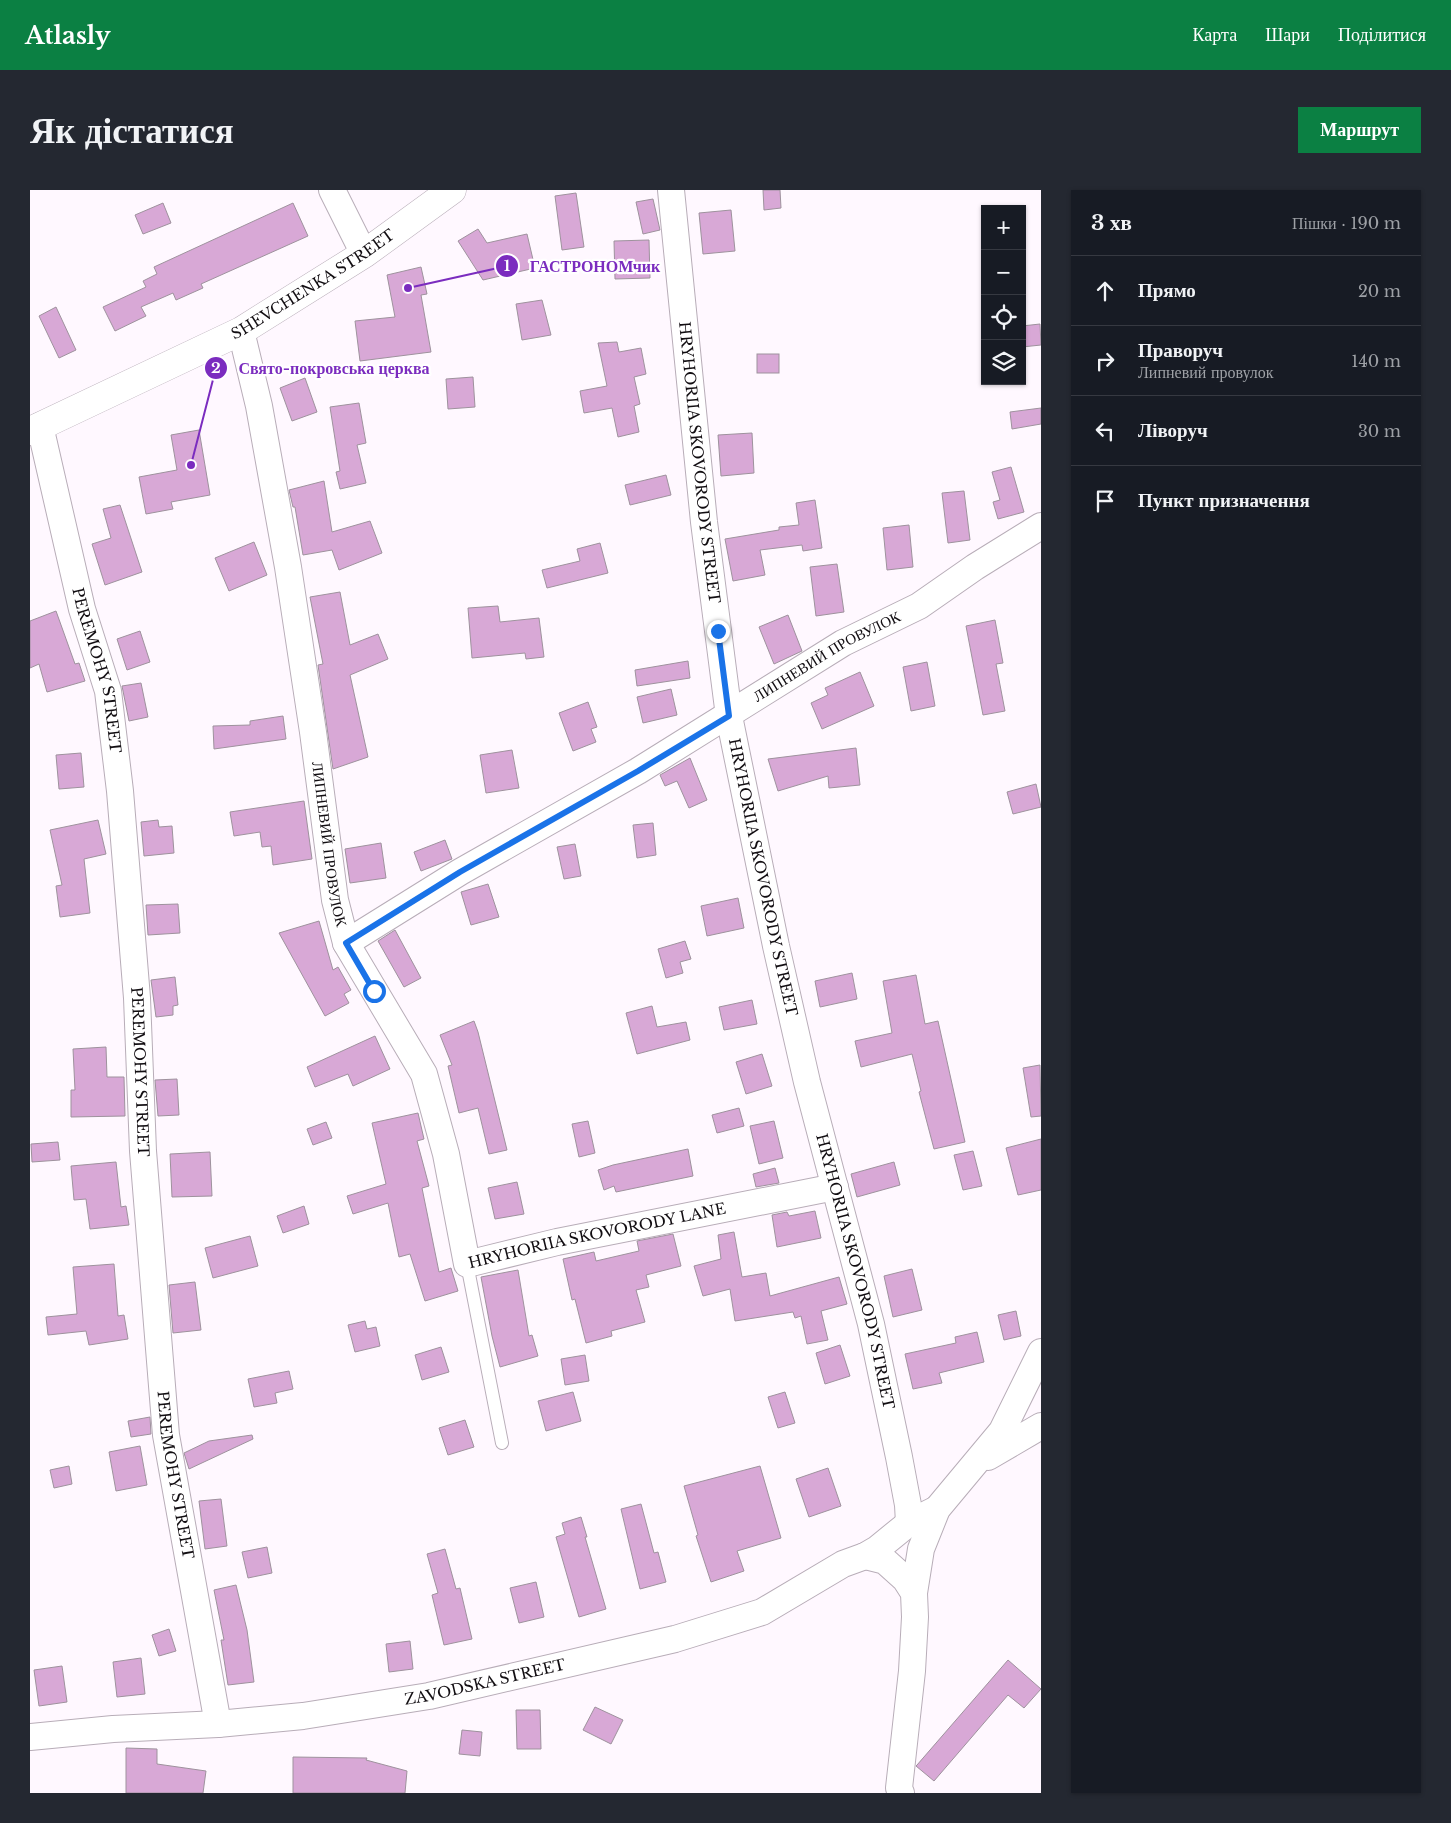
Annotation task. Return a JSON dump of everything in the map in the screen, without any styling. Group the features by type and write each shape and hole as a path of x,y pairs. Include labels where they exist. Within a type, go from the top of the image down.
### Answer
{"street":[{"path":"332,190 364,254"},
{"name":"SHEVCHENKA STREET","path":"35,428 241,331 364,254 452,190"},
{"name":"HRYHORIIA SKOVORODY STREET","path":"671,190 704,522 729,716 807,1082 871,1324 908,1504 909,1523"},
{"name":"ЛИПНЕВИЙ ПРОВУЛОК","path":"241,331 260,406 313,732 335,900 346,943 460,872 638,771 729,716 843,643 918,606 975,567 1041,526"},
{"name":"PEREMOHY STREET","path":"35,428 82,609 108,691 120,791 137,998 143,1151 166,1436 218,1724"},
{"name":"HRYHORIIA SKOVORODY LANE","path":"346,943 363,975 424,1074 446,1154 466,1264 558,1242 835,1187"},
{"path":"901,1793 899,1788 912,1671 915,1617 910,1586 921,1549 937,1509 1002,1431 1041,1352"},
{"path":"959,1484 992,1454 1041,1426"},
{"name":"ZAVODSKA STREET","path":"30,1737 113,1729 218,1724 304,1716 429,1696 675,1639 762,1612 843,1564 877,1549 909,1523 937,1509"},
{"path":"864,1556 885,1560 910,1586"}],"lane":[{"path":"466,1264 502,1444"}],"building":[{"path":"763,190 780,190 781,208 764,210"},
{"path":"576,193 584,247 562,250 555,196"},
{"path":"653,199 660,230 643,234 636,202"},
{"path":"163,203 171,223 143,234 135,215"},
{"path":"293,203 308,236 201,284 203,288 176,300 173,293 141,307 146,316 115,331 103,307 146,287 143,281 157,274 154,267"},
{"path":"731,210 735,251 703,254 699,213"},
{"path":"478,229 487,243 527,234 535,268 483,280 458,241"},
{"path":"649,240 650,278 615,279 614,241"},
{"path":"421,267 427,294 421,295 431,352 360,361 355,321 395,317 387,275"},
{"path":"542,300 551,335 522,340 516,304"},
{"path":"56,307 76,350 59,358 39,316"},
{"path":"1040,324 1041,345 1026,347 1026,326"},
{"path":"617,342 619,352 641,348 646,374 634,377 640,404 634,406 639,432 618,437 612,408 584,413 580,391 607,386 598,343"},
{"path":"757,354 779,354 779,373 757,373"},
{"path":"473,377 475,407 448,409 446,379"},
{"path":"305,378 317,412 292,421 280,388"},
{"path":"359,403 366,443 357,445 366,483 340,489 336,472 340,471 330,407"},
{"path":"1041,408 1041,424 1012,429 1010,412"},
{"path":"199,430 210,495 171,502 173,509 146,514 139,477 177,470 171,435"},
{"path":"752,433 754,473 721,476 718,435"},
{"path":"1011,467 1024,512 998,519 993,502 1000,500 992,472"},
{"path":"666,475 671,495 630,505 625,485"},
{"path":"324,481 332,532 370,521 382,553 339,570 332,550 303,555 295,507 293,507 289,490"},
{"path":"964,491 970,540 948,543 942,493"},
{"path":"815,500 822,548 803,551 802,545 760,550 765,575 733,581 725,539 779,530 779,527 799,525 796,503"},
{"path":"120,505 142,572 105,585 92,544 111,538 103,509"},
{"path":"909,525 913,567 887,570 883,528"},
{"path":"254,542 267,575 229,591 215,558"},
{"path":"600,543 608,573 547,588 542,570 580,561 577,549"},
{"path":"837,564 844,612 816,616 810,567"},
{"path":"340,592 350,645 378,634 388,659 350,675 368,757 333,769 318,665 323,664 310,597"},
{"path":"498,606 500,622 539,618 544,657 526,659 525,653 472,658 468,608"},
{"path":"56,611 75,664 79,663 85,681 47,692 39,664 30,668 30,621"},
{"path":"788,615 802,651 774,664 759,627"},
{"path":"995,620 1003,663 996,664 1005,711 983,715 966,626"},
{"path":"140,631 150,662 127,670 117,639"},
{"path":"688,661 690,678 637,686 635,670"},
{"path":"927,662 935,706 911,711 903,667"},
{"path":"860,672 874,706 822,729 811,703 828,695 825,688"},
{"path":"141,683 148,717 129,721 122,686"},
{"path":"671,689 677,715 643,723 637,697"},
{"path":"588,702 597,727 591,729 596,742 573,751 559,713"},
{"path":"283,716 286,739 214,749 213,726 250,725 250,721"},
{"path":"856,748 860,785 829,788 828,776 778,791 768,759"},
{"path":"512,750 519,788 486,793 480,755"},
{"path":"81,753 84,787 59,789 56,755"},
{"path":"690,758 707,800 689,808 677,781 665,786 660,775"},
{"path":"1036,784 1041,807 1013,814 1007,792"},
{"path":"304,801 312,859 273,865 271,846 262,847 260,832 234,836 230,812"},
{"path":"98,820 106,854 84,859 90,913 60,917 56,886 62,885 50,830"},
{"path":"158,820 159,827 172,826 174,853 144,856 141,822"},
{"path":"653,823 656,855 637,858 633,825"},
{"path":"445,840 452,859 421,871 414,852"},
{"path":"381,843 386,878 350,883 345,849"},
{"path":"575,844 581,876 564,879 557,847"},
{"path":"488,884 499,917 471,925 461,892"},
{"path":"738,898 744,928 707,936 701,906"},
{"path":"178,904 180,933 148,935 146,905"},
{"path":"319,921 333,970 338,967 351,990 344,994 349,1003 325,1016 279,933"},
{"path":"395,930 421,978 404,987 378,941"},
{"path":"685,941 691,959 680,962 683,973 666,978 658,949"},
{"path":"852,973 857,999 820,1007 815,981"},
{"path":"916,975 925,1024 938,1021 965,1142 934,1149 919,1092 921,1091 912,1054 861,1067 855,1041 892,1033 883,981"},
{"path":"175,977 178,1005 173,1006 173,1015 156,1017 151,980"},
{"path":"752,1000 757,1024 724,1030 719,1007"},
{"path":"652,1006 657,1027 686,1022 690,1040 637,1054 626,1013"},
{"path":"474,1021 507,1150 489,1154 478,1108 459,1113 448,1066 452,1065 440,1035"},
{"path":"375,1036 390,1069 353,1086 348,1074 315,1087 307,1067"},
{"path":"106,1047 107,1077 124,1077 125,1116 71,1117 71,1090 75,1090 73,1049"},
{"path":"762,1054 772,1086 746,1094 736,1062"},
{"path":"1040,1065 1041,1116 1031,1117 1023,1068"},
{"path":"177,1079 179,1115 158,1116 155,1080"},
{"path":"739,1108 744,1126 717,1133 712,1115"},
{"path":"418,1113 424,1139 417,1141 429,1186 422,1188 439,1272 451,1268 458,1291 425,1301 410,1254 399,1257 388,1203 353,1214 347,1196 386,1184 372,1123"},
{"path":"588,1121 595,1153 579,1157 572,1124"},
{"path":"774,1121 783,1158 759,1164 750,1126"},
{"path":"326,1122 332,1138 313,1145 307,1129"},
{"path":"1041,1139 1041,1190 1018,1195 1006,1148"},
{"path":"58,1142 60,1160 32,1162 31,1144"},
{"path":"688,1149 693,1176 616,1192 614,1186 604,1190 598,1170"},
{"path":"973,1151 982,1186 963,1190 954,1155"},
{"path":"210,1152 212,1196 172,1197 170,1154"},
{"path":"116,1162 121,1207 126,1206 129,1225 90,1229 86,1199 74,1200 71,1166"},
{"path":"894,1162 900,1185 857,1197 851,1174"},
{"path":"775,1168 779,1183 756,1187 753,1174"},
{"path":"517,1182 524,1214 495,1219 488,1188"},
{"path":"304,1206 309,1224 283,1233 277,1216"},
{"path":"815,1211 821,1238 777,1247 772,1215 787,1212 789,1216"},
{"path":"734,1232 742,1277 766,1273 770,1296 839,1277 847,1304 821,1311 828,1340 807,1344 801,1316 795,1318 793,1312 735,1321 730,1289 703,1296 694,1266 721,1259 718,1235"},
{"path":"673,1234 681,1266 646,1275 649,1287 636,1290 645,1322 611,1331 612,1336 586,1343 575,1299 572,1300 563,1259 594,1252 596,1261 639,1251 637,1241"},
{"path":"250,1236 258,1266 213,1278 205,1248"},
{"path":"114,1264 118,1316 124,1315 128,1339 89,1345 86,1331 48,1335 46,1317 77,1314 73,1267"},
{"path":"912,1269 922,1310 893,1317 884,1276"},
{"path":"518,1270 529,1336 532,1335 538,1356 500,1367 481,1277"},
{"path":"195,1282 201,1330 173,1333 169,1285"},
{"path":"1016,1311 1021,1336 1004,1340 998,1315"},
{"path":"365,1321 367,1329 376,1327 380,1346 355,1352 348,1325"},
{"path":"977,1332 984,1362 939,1373 942,1383 913,1389 905,1354 956,1343 955,1337"},
{"path":"840,1345 850,1376 825,1384 816,1353"},
{"path":"441,1347 449,1372 422,1380 415,1355"},
{"path":"585,1355 589,1381 565,1385 561,1359"},
{"path":"289,1371 293,1389 275,1393 277,1403 254,1407 248,1379"},
{"path":"573,1392 581,1421 546,1431 538,1401"},
{"path":"785,1392 795,1423 778,1428 768,1397"},
{"path":"150,1417 151,1434 131,1437 128,1421"},
{"path":"465,1420 474,1447 448,1455 439,1428"},
{"path":"252,1435 253,1439 189,1469 184,1453 209,1441"},
{"path":"140,1446 147,1485 116,1491 109,1452"},
{"path":"69,1466 72,1484 54,1488 50,1470"},
{"path":"760,1466 781,1538 737,1551 744,1571 711,1582 696,1536 698,1535 684,1486"},
{"path":"828,1468 841,1506 809,1517 796,1479"},
{"path":"221,1499 227,1546 205,1549 199,1501"},
{"path":"641,1504 654,1553 658,1552 666,1582 640,1589 621,1509"},
{"path":"581,1517 606,1609 579,1617 556,1537 565,1534 562,1523"},
{"path":"267,1547 272,1573 248,1578 242,1552"},
{"path":"445,1549 456,1589 460,1588 472,1639 444,1645 432,1595 438,1593 427,1554"},
{"path":"536,1582 544,1617 519,1623 510,1588"},
{"path":"236,1585 247,1630 254,1682 228,1685 221,1640 224,1640 214,1590"},
{"path":"169,1629 176,1651 159,1656 152,1635"},
{"path":"410,1641 413,1669 389,1672 386,1644"},
{"path":"141,1658 145,1694 117,1697 113,1662"},
{"path":"1008,1660 1041,1689 1024,1708 1008,1695 934,1781 916,1766"},
{"path":"62,1666 67,1702 39,1706 34,1670"},
{"path":"595,1707 623,1720 611,1744 583,1730"},
{"path":"516,1710 540,1710 541,1749 517,1749"},
{"path":"462,1730 482,1732 480,1756 459,1754"},
{"path":"126,1748 157,1749 157,1764 206,1771 203,1793 126,1793"},
{"path":"293,1757 367,1758 366,1760 407,1771 405,1793 293,1793"}],"place":[{"name":"ГАСТРОНОМчик","path":"408,288"},
{"name":"Свято-покровська церква","path":"191,465"}],"route":[{"path":"374,991 346,943 460,872 638,771 729,716 718,631"}]}
